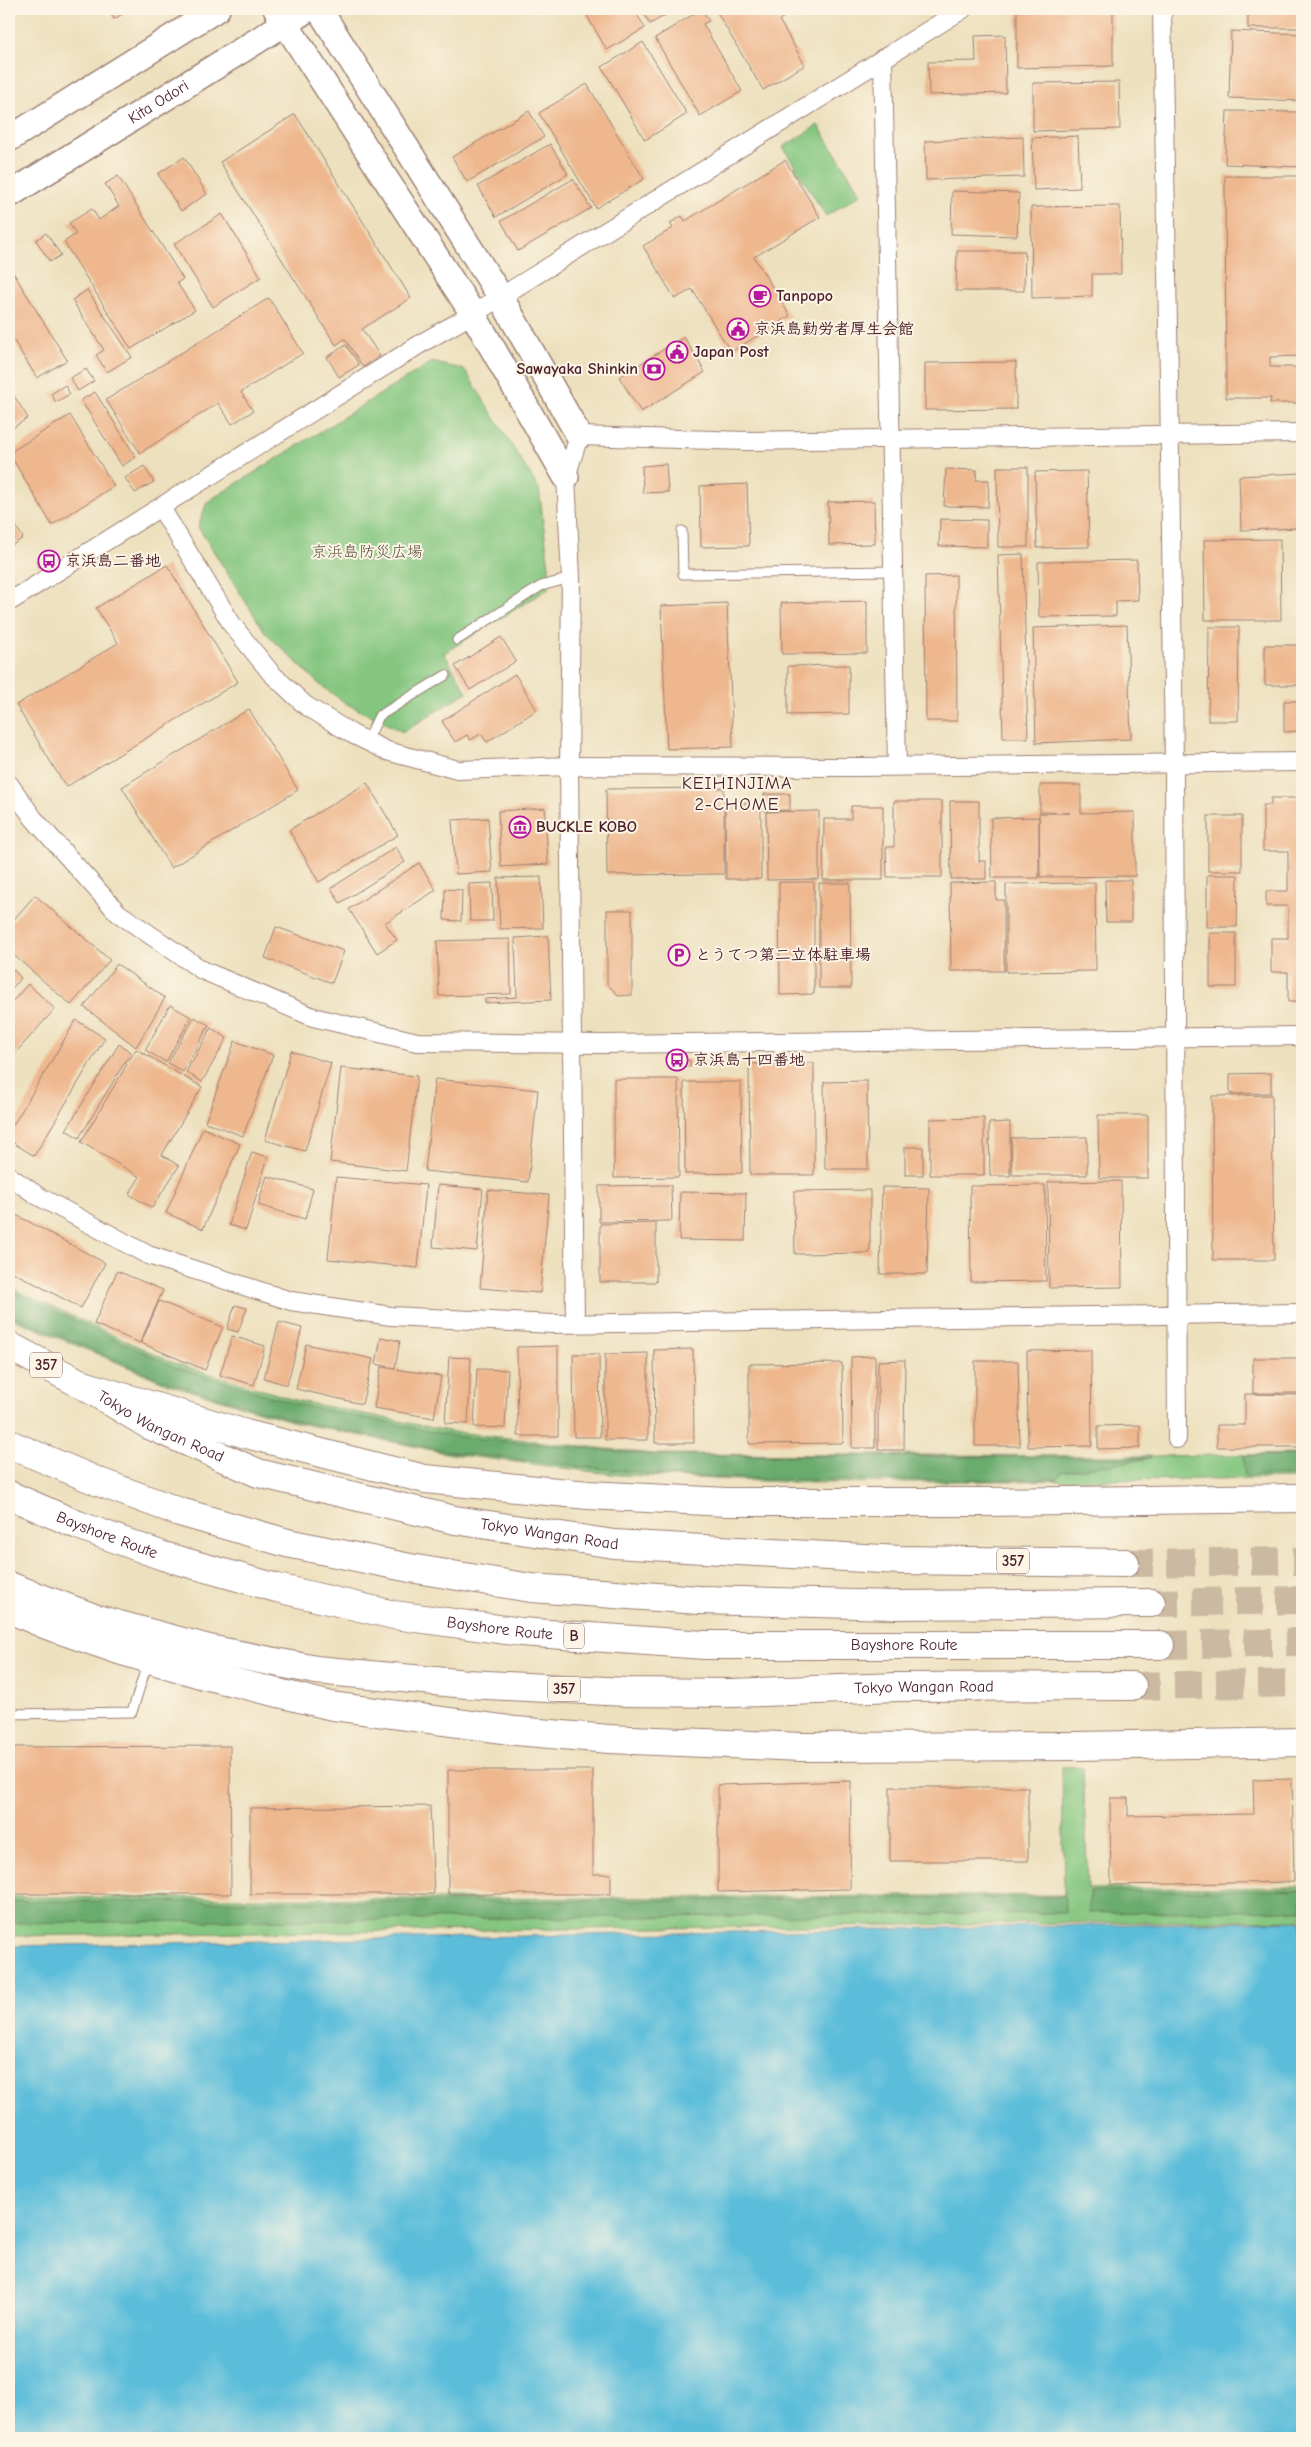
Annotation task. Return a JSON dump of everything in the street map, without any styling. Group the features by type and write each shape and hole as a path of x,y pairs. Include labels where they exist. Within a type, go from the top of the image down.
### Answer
{"highway":[{"name":"Tokyo Wangan Road","path":"9,1346 83,1386 149,1425 258,1474 455,1520 614,1544 900,1560 1125,1563"},
{"path":"83,1386 246,1434 425,1479 561,1493 727,1502 985,1502 1302,1498"},
{"path":"9,1444 98,1482 180,1512 287,1543 410,1568 531,1588 699,1600 895,1605 1151,1603"},
{"name":"Bayshore Route","path":"9,1495 78,1524 163,1556 277,1588 394,1615 521,1632 704,1645 1160,1645"},
{"name":"Tokyo Wangan Road","path":"9,1586 96,1619 209,1649 316,1670 467,1684 626,1692 732,1693 898,1687 1132,1686"},
{"path":"9,1609 44,1624 149,1659 204,1675 332,1706 516,1731 609,1739 802,1746 1076,1746 1302,1742"}],"street":[{"path":"9,140 217,9"},
{"name":"Kita Odori","path":"9,195 280,17 308,9"},
{"path":"320,9 500,296 579,436 566,477 570,578 569,766 575,1322"},
{"path":"9,602 425,341 473,314 963,9"},
{"path":"1162,9 1174,764 1173,1037 1176,1439"},
{"path":"280,17 473,314 566,477"},
{"path":"883,58 897,766"},
{"path":"579,436 747,440 890,440 1302,433"},
{"path":"161,508 233,626 271,672 306,705 387,751 458,770 569,766 897,766 1302,762"},
{"path":"9,784 34,819 118,913 202,970 313,1017 417,1042 572,1044 1302,1036"},
{"path":"9,1176 53,1205 148,1255 291,1301 391,1316 552,1324 575,1322 1302,1313"}],"lane":[{"path":"682,531 683,574 893,571"},
{"path":"458,640 541,586 570,578"},
{"path":"367,741 379,716 446,676"},
{"path":"9,1714 132,1712 149,1659"}],"green space":[{"path":"818,125 861,194 826,216 783,147"},
{"name":"京浜島防災広場","path":"432,362 465,370 539,489 549,567 548,589 444,653 467,692 403,732 347,704 319,684 265,632 198,527 207,502"},
{"path":"9,1287 174,1363 299,1401 453,1432 654,1454 1151,1456 1302,1454 1302,1478 809,1483 620,1475 451,1454 298,1423 168,1384 9,1317"},
{"path":"9,1290 175,1367 300,1405 454,1436 653,1455 1151,1458 1062,1472 1057,1479 810,1480 666,1476 451,1452 298,1421 168,1382 9,1314"},
{"path":"1302,1455 1302,1475 1244,1476 1243,1456"},
{"path":"1062,1767 1083,1767 1088,1889 1302,1887 1302,1920 9,1936 9,1897 441,1899 1064,1895"},
{"path":"1302,1890 1302,1910 1089,1913 1089,1892"},
{"path":"1065,1897 1065,1913 9,1923 9,1901 441,1902"}],"water":[{"path":"1302,1921 1302,2438 9,2438 9,1946"}],"building":[{"path":"108,9 131,9 114,19"},
{"path":"583,9 634,9 645,28 607,50"},
{"path":"641,9 676,9 650,24"},
{"path":"702,9 709,21 703,24 742,91 700,116 655,38"},
{"path":"715,9 798,9 779,20 805,65 763,90"},
{"path":"1017,9 1113,9 1113,66 1017,68"},
{"path":"1248,9 1302,9 1302,28 1248,28"},
{"path":"1231,31 1302,34 1302,101 1229,98"},
{"path":"1005,35 1006,93 929,95 928,62 976,61 975,36"},
{"path":"643,42 687,114 645,140 602,67"},
{"path":"1119,82 1120,129 1033,131 1033,83"},
{"path":"587,84 644,179 596,208 539,113"},
{"path":"529,111 544,137 467,182 452,157"},
{"path":"1227,111 1302,112 1302,167 1225,164"},
{"path":"295,114 411,298 362,329 380,356 363,367 345,339 336,345 220,162"},
{"path":"1078,136 1080,188 1034,190 1032,138"},
{"path":"1023,137 1024,177 926,180 925,141"},
{"path":"550,144 568,174 496,217 478,186"},
{"path":"184,157 207,194 181,211 158,174"},
{"name":"京浜島勤労者厚生会館","path":"785,160 820,217 754,257 790,316 731,352 692,289 675,299 643,246 673,228 670,223 682,216 685,221"},
{"path":"118,176 183,279 177,283 195,310 131,349 64,242 76,234 69,223 92,209 99,220 119,206 105,184"},
{"path":"1225,176 1302,176 1302,356 1270,357 1270,367 1302,367 1302,403 1270,403 1271,398 1226,398"},
{"path":"573,179 591,208 518,251 501,221"},
{"path":"952,191 1019,193 1017,236 951,234"},
{"path":"1120,206 1121,274 1092,274 1092,296 1032,298 1031,207"},
{"path":"222,214 261,277 213,307 174,244"},
{"path":"46,233 61,255 50,262 36,240"},
{"path":"957,251 1025,251 1024,291 956,291"},
{"path":"9,266 67,360 37,378 9,333"},
{"path":"87,290 132,357 107,372 96,355 104,350 72,300"},
{"path":"269,298 303,353 241,392 253,411 232,424 218,403 140,453 106,400"},
{"path":"684,337 705,372 641,412 619,377"},
{"path":"346,345 359,365 339,377 327,357"},
{"path":"1016,362 1016,409 925,410 925,363"},
{"path":"86,369 94,381 78,391 70,378"},
{"path":"65,385 70,394 56,402 51,394"},
{"path":"9,388 28,418 9,430"},
{"path":"95,392 136,457 122,466 81,400"},
{"path":"70,415 114,486 52,525 9,453"},
{"path":"666,464 668,492 643,493 642,466"},
{"path":"144,466 154,482 135,493 125,478"},
{"path":"997,467 1028,467 1028,547 998,547"},
{"path":"946,469 977,470 976,480 989,480 988,507 944,506"},
{"path":"1087,471 1089,547 1037,548 1035,472"},
{"path":"1302,473 1302,528 1241,530 1239,476"},
{"path":"747,484 749,546 701,547 700,486"},
{"path":"874,501 875,544 829,545 828,502"},
{"path":"9,515 23,538 9,547"},
{"path":"940,519 987,520 987,547 939,546"},
{"path":"1280,539 1281,620 1205,620 1204,540"},
{"path":"51,553 54,558 39,567 36,562"},
{"path":"1023,554 1028,738 1003,738 998,555"},
{"path":"1137,560 1138,600 1116,601 1116,616 1039,617 1038,562"},
{"path":"167,565 238,682 66,787 16,705 118,643 96,608"},
{"path":"956,575 957,721 926,721 925,576"},
{"path":"867,601 867,653 782,654 781,603"},
{"path":"727,603 733,747 667,749 661,606"},
{"path":"1127,625 1131,739 1036,743 1033,628"},
{"path":"1209,627 1239,627 1238,721 1208,721"},
{"path":"501,637 516,661 470,690 455,666"},
{"path":"1265,645 1302,645 1302,731 1284,732 1284,701 1299,701 1298,685 1265,685"},
{"path":"849,665 849,714 788,715 788,666"},
{"path":"515,674 537,710 487,742 481,734 470,740 467,735 455,742 442,721"},
{"path":"249,709 298,790 171,868 122,787"},
{"path":"367,783 398,835 319,882 289,830"},
{"path":"1040,785 1081,785 1081,813 1135,812 1135,876 1040,877 1039,813 1070,813 1040,812"},
{"path":"724,788 724,874 607,875 606,789"},
{"path":"764,794 790,794 790,810 765,811"},
{"path":"1271,798 1302,798 1302,1002 1288,1002 1288,972 1271,972 1271,938 1288,938 1288,906 1266,906 1266,891 1288,891 1288,851 1263,851 1263,805 1271,805"},
{"path":"894,801 942,801 942,877 887,877 886,847 894,847"},
{"path":"950,801 979,801 979,861 986,861 986,879 951,879"},
{"path":"725,803 761,803 761,879 726,879"},
{"path":"851,806 883,806 883,880 823,880 824,819 851,819"},
{"path":"545,808 548,864 501,867 498,811"},
{"path":"819,811 819,879 767,880 766,812"},
{"path":"1208,816 1242,816 1242,871 1208,871"},
{"path":"1039,817 1039,878 992,878 991,818"},
{"path":"488,818 492,872 456,874 452,820"},
{"path":"396,847 405,862 340,903 331,888"},
{"path":"419,863 436,890 385,923 397,940 377,953 349,909"},
{"path":"1207,875 1238,875 1237,927 1207,927"},
{"path":"541,877 543,928 500,929 498,878"},
{"path":"1105,880 1131,880 1131,922 1106,922"},
{"path":"779,882 814,882 814,994 780,995"},
{"path":"996,882 996,900 1004,900 1004,971 951,971 950,883"},
{"path":"492,883 493,921 470,921 469,884"},
{"path":"819,883 850,883 851,988 819,988"},
{"path":"1095,883 1096,971 1006,972 1006,884"},
{"path":"445,889 462,890 461,921 444,920"},
{"path":"35,895 110,960 71,1005 9,951 9,925"},
{"path":"607,910 632,910 632,995 619,996 607,984"},
{"path":"276,927 344,951 332,983 265,958"},
{"path":"1210,933 1236,933 1236,987 1210,987"},
{"path":"548,936 551,1000 485,1003 485,999 517,997 515,938"},
{"path":"510,939 511,994 439,996 437,941"},
{"path":"117,964 165,998 136,1047 84,1007"},
{"path":"9,965 21,978 9,992"},
{"path":"28,984 55,1009 9,1060 9,1005"},
{"path":"170,1005 191,1017 166,1062 145,1050"},
{"path":"194,1017 209,1025 183,1072 168,1063"},
{"path":"76,1020 105,1038 34,1156 9,1140 9,1132"},
{"path":"211,1028 227,1038 202,1082 186,1072"},
{"path":"235,1041 273,1055 243,1136 205,1122"},
{"path":"119,1044 131,1052 79,1138 66,1130"},
{"path":"136,1049 202,1087 162,1155 179,1166 152,1208 129,1194 140,1177 81,1142"},
{"path":"291,1051 331,1063 305,1151 265,1140"},
{"path":"676,1060 690,1060 690,1067 676,1067"},
{"path":"814,1063 814,1175 750,1175 749,1064"},
{"path":"341,1068 417,1076 406,1171 330,1162"},
{"path":"1271,1073 1271,1093 1230,1094 1230,1074"},
{"path":"435,1079 538,1090 528,1182 425,1171"},
{"path":"614,1079 678,1079 679,1177 614,1178"},
{"path":"867,1081 868,1169 825,1169 824,1082"},
{"path":"684,1082 741,1082 742,1173 685,1174"},
{"path":"1272,1095 1274,1260 1213,1260 1212,1096"},
{"path":"1098,1115 1148,1115 1148,1178 1099,1178"},
{"path":"984,1118 984,1175 930,1175 930,1119"},
{"path":"1010,1122 1010,1176 990,1176 989,1123"},
{"path":"203,1128 240,1144 203,1229 166,1213"},
{"path":"1087,1137 1087,1175 1012,1175 1011,1138"},
{"path":"905,1147 923,1147 923,1175 905,1175"},
{"path":"252,1152 268,1157 246,1230 229,1225"},
{"path":"267,1176 313,1189 305,1219 258,1205"},
{"path":"336,1177 426,1185 418,1268 328,1259"},
{"path":"1121,1181 1122,1287 1049,1288 1048,1182"},
{"path":"438,1185 483,1189 477,1251 433,1247"},
{"path":"671,1185 672,1221 599,1222 599,1186"},
{"path":"1045,1185 1046,1281 971,1282 970,1186"},
{"path":"882,1187 929,1188 927,1274 880,1274"},
{"path":"488,1190 549,1195 540,1293 480,1288"},
{"path":"870,1190 870,1253 795,1254 794,1191"},
{"path":"680,1192 746,1193 745,1241 679,1240"},
{"path":"9,1211 105,1263 81,1308 9,1270"},
{"path":"656,1223 656,1282 600,1282 600,1224"},
{"path":"117,1271 163,1290 140,1343 94,1324"},
{"path":"159,1301 223,1327 205,1370 141,1343"},
{"path":"235,1305 247,1308 238,1332 227,1329"},
{"path":"279,1322 302,1328 287,1385 264,1378"},
{"path":"232,1336 265,1346 254,1385 220,1375"},
{"path":"381,1337 400,1341 395,1368 376,1364"},
{"path":"306,1344 373,1359 362,1404 296,1389"},
{"path":"558,1346 558,1436 518,1436 517,1347"},
{"path":"693,1349 694,1443 655,1443 654,1350"},
{"path":"1091,1350 1092,1446 1028,1447 1027,1351"},
{"path":"648,1353 648,1440 605,1440 605,1354"},
{"path":"573,1354 599,1354 600,1437 574,1437"},
{"path":"875,1356 875,1448 852,1448 851,1357"},
{"path":"449,1357 471,1358 468,1424 445,1423"},
{"path":"1253,1358 1302,1358 1302,1393 1253,1393"},
{"path":"905,1360 904,1450 878,1450 878,1361"},
{"path":"975,1361 1018,1361 1020,1446 975,1446"},
{"path":"842,1363 843,1443 749,1444 749,1364"},
{"path":"381,1367 441,1376 434,1418 374,1408"},
{"path":"477,1369 508,1370 505,1428 474,1427"},
{"path":"1245,1394 1302,1395 1302,1447 1217,1447 1217,1425 1245,1425"},
{"path":"1140,1425 1140,1448 1098,1449 1098,1426"},
{"path":"230,1746 231,1894 9,1894 9,1747"},
{"path":"448,1770 593,1770 593,1874 611,1874 611,1894 448,1894"},
{"path":"1292,1779 1294,1882 1111,1885 1110,1798 1128,1798 1128,1816 1254,1814 1253,1780"},
{"path":"851,1781 850,1889 718,1892 718,1785"},
{"path":"890,1787 1028,1787 1028,1861 890,1861"},
{"path":"430,1806 434,1894 250,1894 250,1808"}],"tunnel":[{"path":"1125,1563 1302,1561"},
{"path":"1151,1603 1302,1600"},
{"path":"1160,1645 1302,1642"},
{"path":"1132,1686 1302,1683"}],"place":[{"name":"Tanpopo","path":"760,296"},
{"name":"京浜島勤労者厚生会館","path":"738,329"},
{"name":"Japan Post","path":"677,352"},
{"name":"Sawayaka Shinkin","path":"654,369"},
{"name":"京浜島二番地","path":"49,561"},
{"name":"BUCKLE KOBO","path":"520,827"},
{"name":"とうてつ第二立体駐車場","path":"679,955"},
{"name":"京浜島十四番地","path":"677,1060"}],"district":[{"name":"KEIHINJIMA 2-CHOME","path":"737,793"}]}
